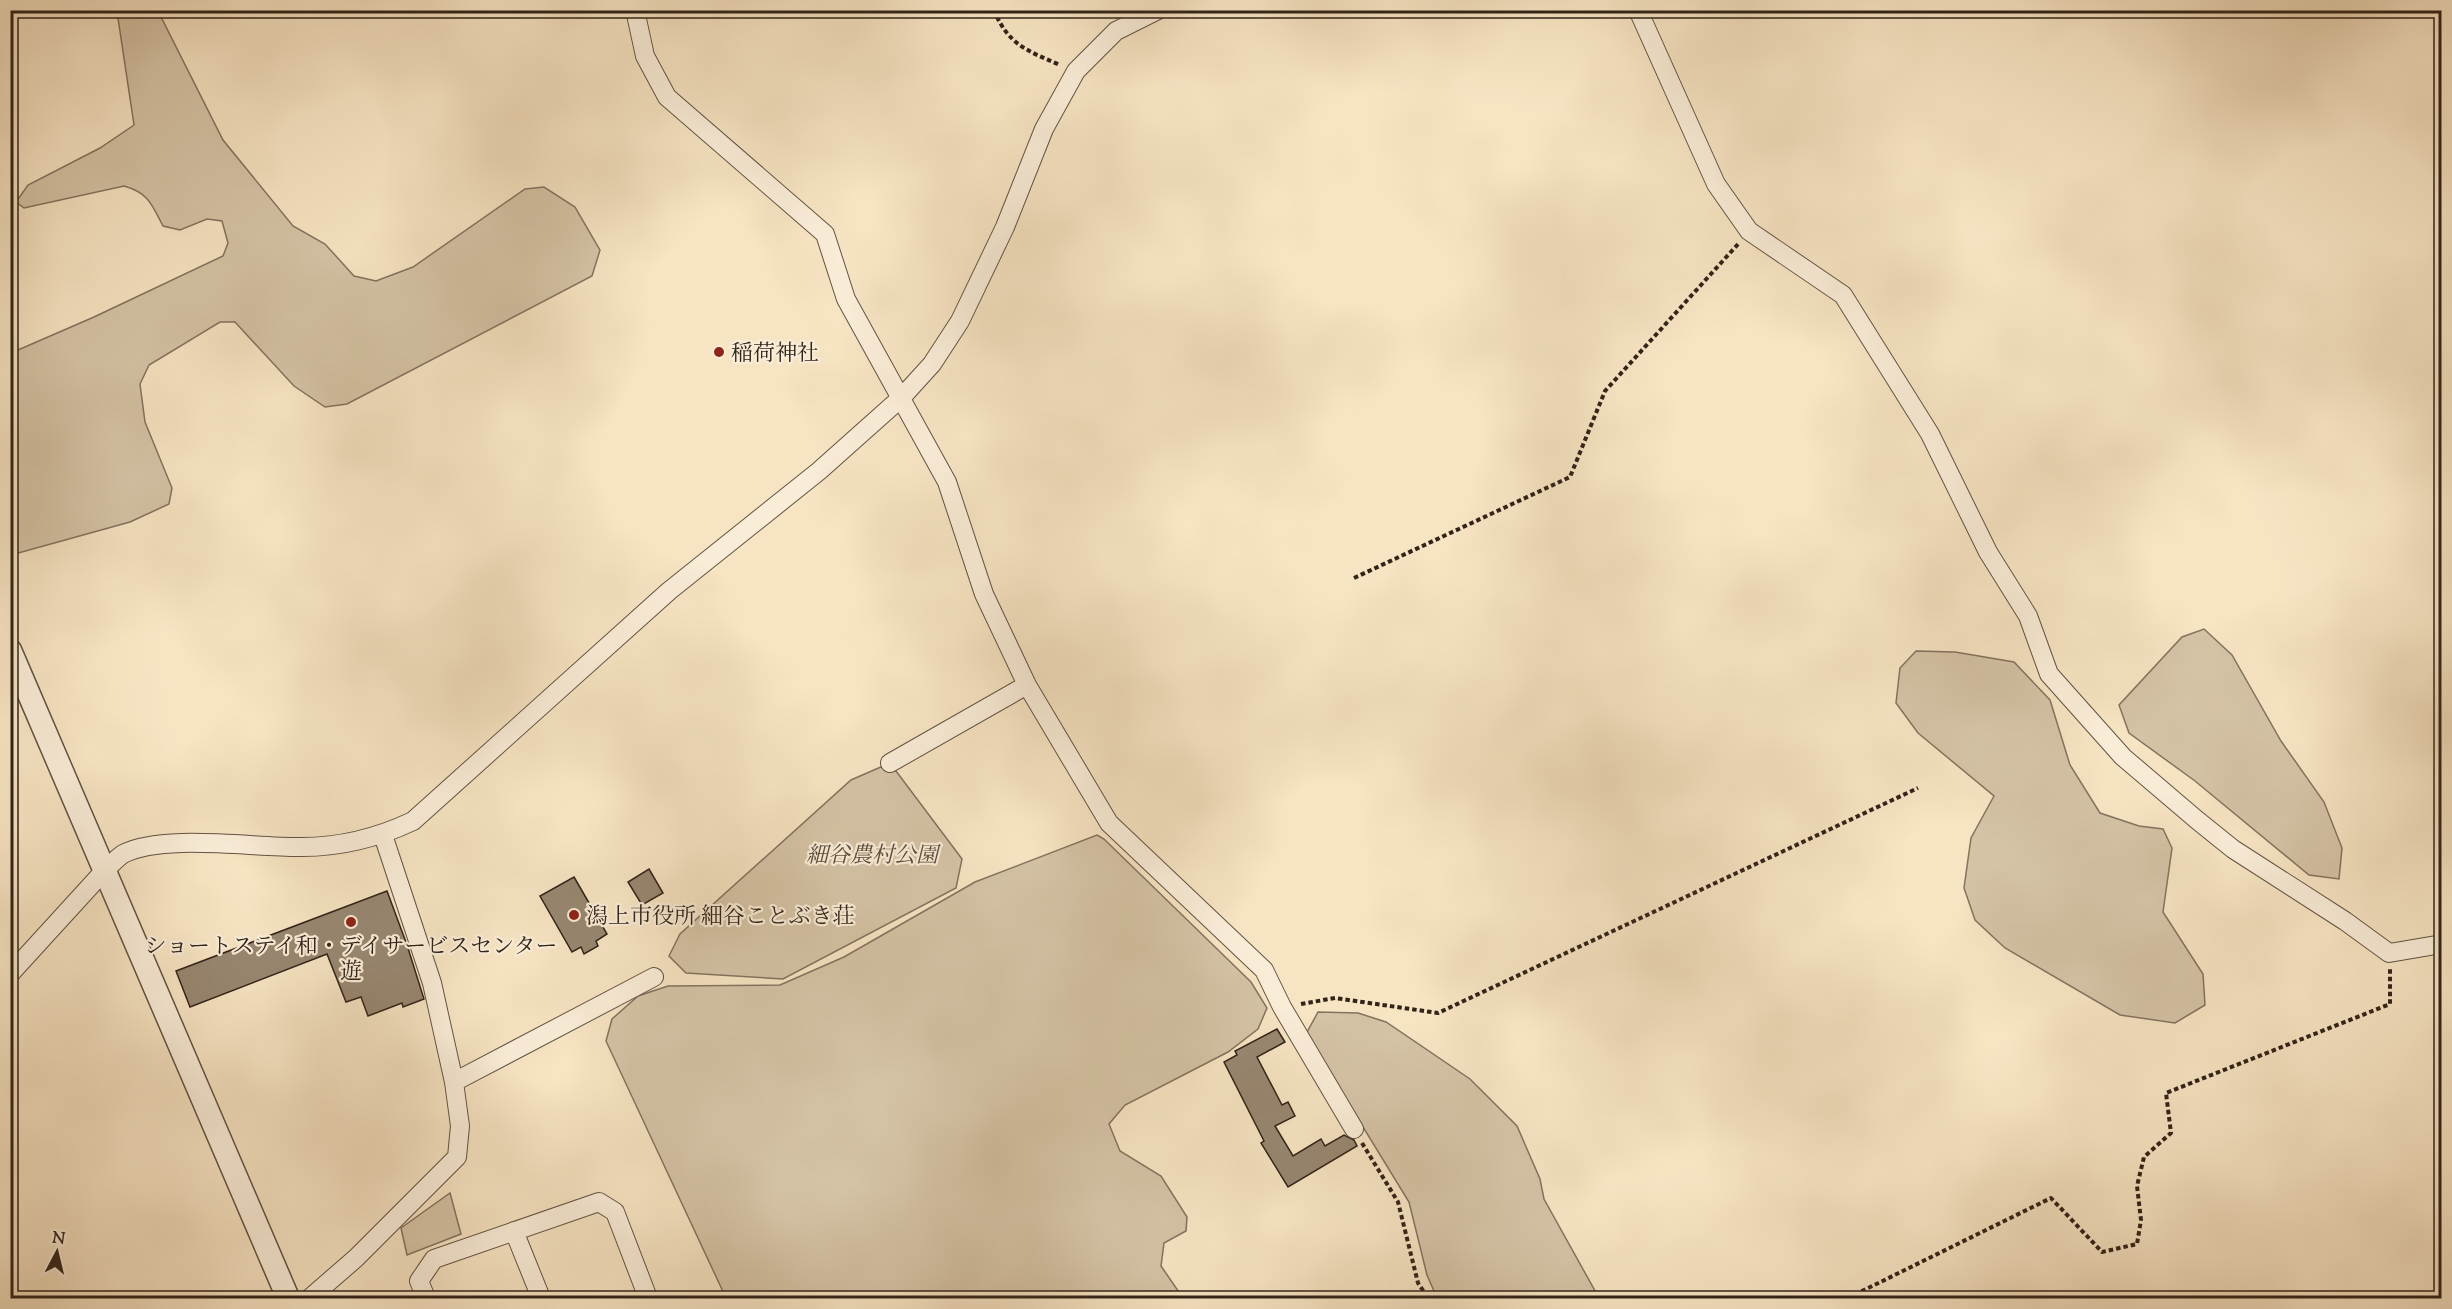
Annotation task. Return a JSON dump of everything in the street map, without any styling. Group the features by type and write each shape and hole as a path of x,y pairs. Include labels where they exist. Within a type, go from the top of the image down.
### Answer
{"street":[{"path":"635,10 645,56 667,97 825,234 846,299 947,482 984,594 1027,685 1109,823 1264,970 1282,1007 1354,1129"},
{"path":"1638,10 1716,184 1749,231 1843,295 1930,434 1989,552 2028,616 2049,674 2123,757 2233,849 2345,921 2390,953 2442,944"},
{"path":"10,974 105,870 123,855 156,845 217,843 303,848 358,842 383,835 413,821 669,591 819,471 902,397 932,364 960,321 1005,227 1044,129 1076,71 1116,31 1154,11"},
{"path":"10,650 15,673 105,870 288,1299"},
{"path":"890,763 1027,685"},
{"path":"310,1299 373,1241 457,1157 460,1126 454,1082 432,982 383,835"},
{"path":"454,1082 654,977"},
{"path":"426,1299 419,1281 434,1259 599,1202 615,1212 648,1299"},
{"path":"514,1231 542,1299"}],"path":[{"path":"994,10 999,22 1012,40 1035,54 1076,71"},
{"path":"1354,578 1570,477 1605,391 1749,231"},
{"path":"1282,1007 1335,998 1438,1013 1918,788"},
{"path":"1848,1299 2051,1198 2102,1252 2137,1244 2141,1220 2137,1186 2144,1157 2171,1133 2166,1093 2390,1004 2390,953"},
{"path":"1354,1129 1398,1202 1419,1283 1428,1299"}],"green space":[{"path":"119,11 158,11 223,140 293,226 325,244 354,276 376,281 413,267 525,189 544,187 575,207 600,250 592,276 347,404 325,407 294,386 235,322 220,322 149,365 140,384 145,422 172,488 169,504 130,522 11,555 11,353 223,256 228,243 222,221 207,219 180,230 163,226 149,201 139,192 124,186 24,208 16,202 28,185 100,148 134,125 118,18"},
{"path":"2204,629 2232,655 2281,741 2324,802 2342,848 2339,879 2309,875 2195,781 2129,733 2119,705 2182,637"},
{"path":"1916,651 1955,652 2014,662 2050,700 2070,765 2100,813 2139,826 2163,829 2172,848 2163,912 2203,974 2205,1005 2175,1023 2120,1015 2005,948 1975,920 1964,888 1971,838 1994,796 1918,733 1896,703 1900,668"},
{"name":"細谷農村公園","path":"890,763 962,859 956,888 783,979 686,973 669,956 680,934 851,780"},
{"path":"1097,835 1104,839 1251,982 1267,1008 1258,1029 1228,1052 1125,1105 1109,1124 1120,1151 1161,1176 1187,1217 1186,1231 1164,1243 1161,1266 1183,1298 726,1298 606,1041 612,1019 638,996 668,986 780,985 844,957 975,882"},
{"path":"1318,1012 1358,1013 1386,1022 1470,1079 1517,1126 1540,1179 1544,1199 1599,1298 1437,1298 1427,1275 1409,1202 1306,1034"},
{"path":"450,1193 461,1234 407,1255 401,1228"}],"building":[{"path":"649,869 663,893 642,905 628,882"},
{"name":"潟上市役所 細谷ことぶき荘","path":"574,877 607,934 596,941 598,946 584,954 581,947 572,952 540,896"},
{"name":"ショートステイ和・デイサービスセンター 遊","path":"387,891 424,999 403,1007 402,1003 368,1016 361,997 346,1002 327,954 190,1007 176,971"},
{"path":"1277,1029 1285,1042 1257,1057 1282,1105 1288,1102 1295,1116 1275,1126 1293,1156 1321,1139 1325,1146 1344,1135 1354,1140 1357,1146 1288,1187 1261,1143 1264,1141 1224,1062 1237,1055 1235,1051"}],"place":[{"name":"稲荷神社","path":"719,352"},
{"name":"潟上市役所 細谷ことぶき荘","path":"574,915"},
{"name":"ショートステイ和・デイサービスセンター 遊","path":"351,922"}]}
